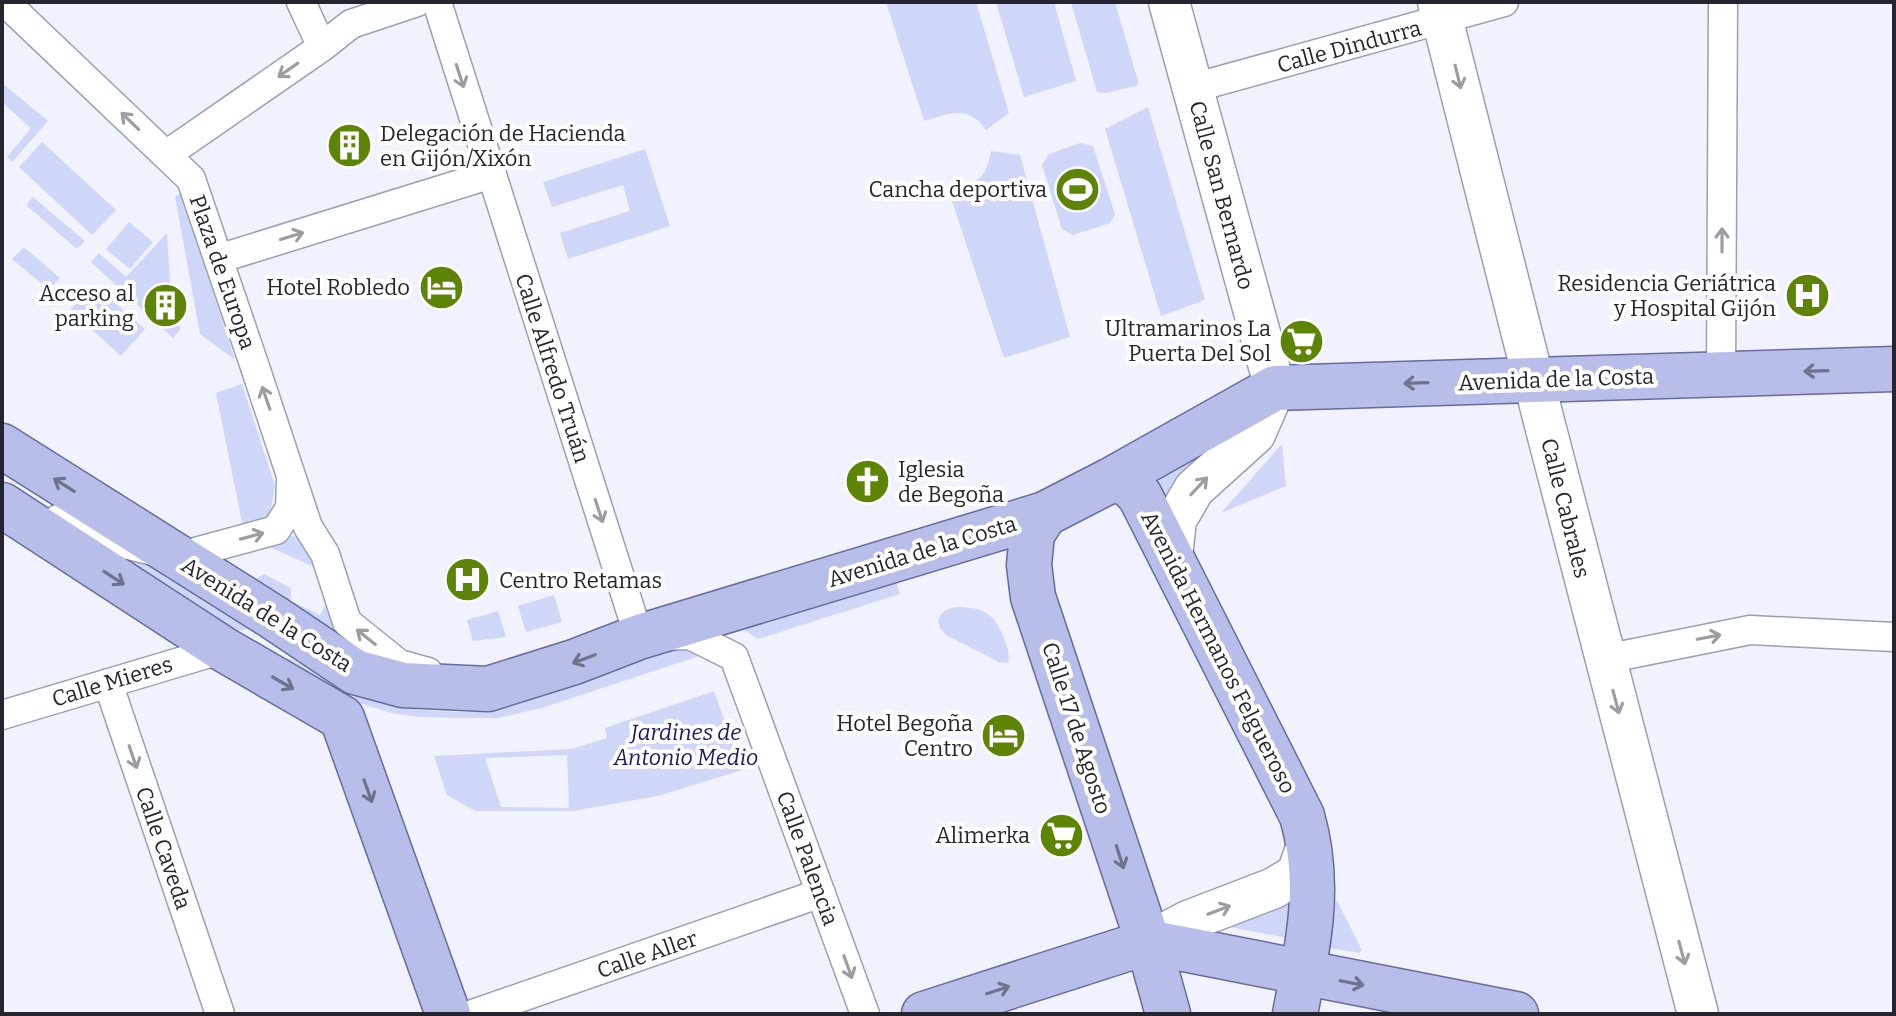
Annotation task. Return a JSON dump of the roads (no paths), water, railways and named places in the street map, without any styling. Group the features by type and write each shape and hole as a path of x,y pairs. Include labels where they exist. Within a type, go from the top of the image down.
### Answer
{"main road":[{"name":"Avenida de la Costa","path":"2,446 355,672 403,685 488,689 563,666 639,637 1045,514 1275,388 1894,369"},
{"name":"Avenida Hermanos Felgueroso","path":"1111,480 1128,483 1140,496 1302,816 1309,840 1313,905 1300,994"},
{"path":"6,507 223,649 342,718 448,1014"},
{"name":"Calle 17 de Agosto","path":"1045,514 1032,534 1029,565 1033,597 1148,942 1168,1014"},
{"path":"223,649 251,643 278,643 355,672"},
{"path":"924,1014 1148,942 1300,994 1516,1014"}],"street":[{"name":"Plaza de Europa","path":"5,2 191,179 308,527 325,554 347,622 399,664 488,689"},
{"path":"301,2 322,47"},
{"path":"166,155 351,24 417,2"},
{"name":"Calle Alfredo Truán","path":"437,2 639,637"},
{"name":"Calle San Bernardo","path":"1169,2 1275,388"},
{"name":"Calle Dindurra","path":"1193,88 1441,11 1504,2"},
{"path":"1721,374 1723,2"},
{"name":"Calle Cabrales","path":"1441,11 1698,1014"},
{"path":"218,259 492,174"},
{"path":"1172,556 1176,520 1194,489 1255,434 1275,388"},
{"name":"Plaza de Europa","path":"6,507 88,535 177,557 276,530 290,508 291,472"},
{"path":"1605,659 1750,630 1894,637"},
{"name":"Calle Palencia","path":"639,637 690,635 734,657 865,1014"},
{"name":"Calle Mieres","path":"2,715 223,649"},
{"name":"Calle Caveda","path":"108,683 220,1014"},
{"path":"1148,942 1188,921 1274,888 1297,874 1309,840"},
{"name":"Calle Aller","path":"473,1014 821,893"}],"place":[{"name":"Delegación de Hacienda en Gijón/Xixón","path":"349,146"},
{"name":"Cancha deportiva","path":"1078,189"},
{"name":"Hotel Robledo","path":"441,287"},
{"name":"Residencia Geriátrica y Hospital Gijón","path":"1807,296"},
{"name":"Acceso al parking","path":"165,306"},
{"name":"Ultramarinos La Puerta Del Sol","path":"1302,341"},
{"name":"Iglesia de Begoña","path":"867,482"},
{"name":"Centro Retamas","path":"468,580"},
{"name":"Hotel Begoña Centro","path":"1004,736"},
{"name":"Alimerka","path":"1061,835"}],"park label":[{"name":"Jardines de Antonio Medio","path":"686,744"}]}
